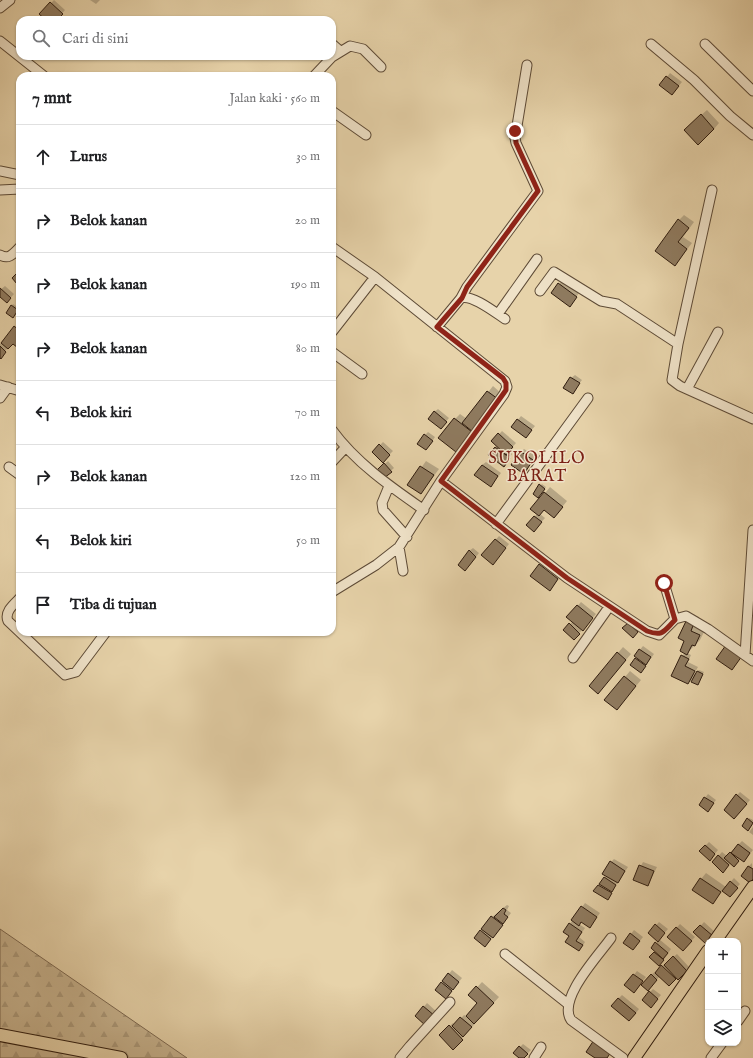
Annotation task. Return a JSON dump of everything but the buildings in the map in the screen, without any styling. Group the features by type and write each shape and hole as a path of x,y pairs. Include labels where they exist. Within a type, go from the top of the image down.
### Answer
{"main road":[{"path":"717,938 753,887"},
{"path":"634,1058 705,955"},
{"path":"0,1035 121,1058"}],"street":[{"path":"0,8 10,0"},
{"path":"0,41 16,54"},
{"path":"651,44 694,80 730,116 753,135"},
{"path":"705,44 753,91"},
{"path":"336,54 350,46 358,46 367,52 381,67"},
{"path":"336,48 340,51"},
{"path":"24,60 39,72"},
{"path":"318,72 329,60"},
{"path":"437,327 462,298 467,287 538,191 516,143 527,65"},
{"path":"336,113 366,134"},
{"path":"0,171 16,174"},
{"path":"0,190 16,190"},
{"path":"712,190 678,344 672,380 687,389 753,419"},
{"path":"336,250 375,277 497,373 503,378 507,387 504,394 441,481 407,537 399,547 376,564 336,589"},
{"path":"0,255 5,258 9,257 16,251"},
{"path":"462,298 465,297 476,300 502,316 537,259"},
{"path":"540,291 554,272 601,302 617,304 678,344"},
{"path":"336,327 375,277"},
{"path":"687,389 718,332"},
{"path":"336,355 362,374"},
{"path":"0,398 4,386 16,390"},
{"path":"496,524 588,398"},
{"path":"336,435 346,447 389,486 424,510"},
{"path":"336,458 346,447"},
{"path":"9,467 16,472"},
{"path":"441,481 567,578 647,631 657,635 662,633 675,620 686,616 708,628 753,661"},
{"path":"389,486 382,503 383,510 407,537"},
{"path":"745,655 753,530"},
{"path":"399,547 403,571"},
{"path":"664,583 675,620"},
{"path":"16,602 8,611 6,617 16,629"},
{"path":"573,658 609,607"},
{"path":"24,636 65,675 76,672 103,636"},
{"path":"611,938 577,984 568,1004 568,1011 571,1020 623,1058"},
{"path":"505,954 568,1004"},
{"path":"400,1058 450,1002"},
{"path":"741,1017 745,1011"},
{"path":"711,1058 720,1046"},
{"path":"534,1058 541,1047"}],"green space":[{"path":"0,929 187,1058 0,1058"}],"district":[{"name":"SUKOLILO BARAT","path":"537,466"}],"route":[{"path":"515,131 516,143 538,188 538,191 467,287 462,298 437,327 503,378 507,387 504,394 441,481 567,578 609,607 647,631 657,635 662,633 675,620 664,583"}]}
